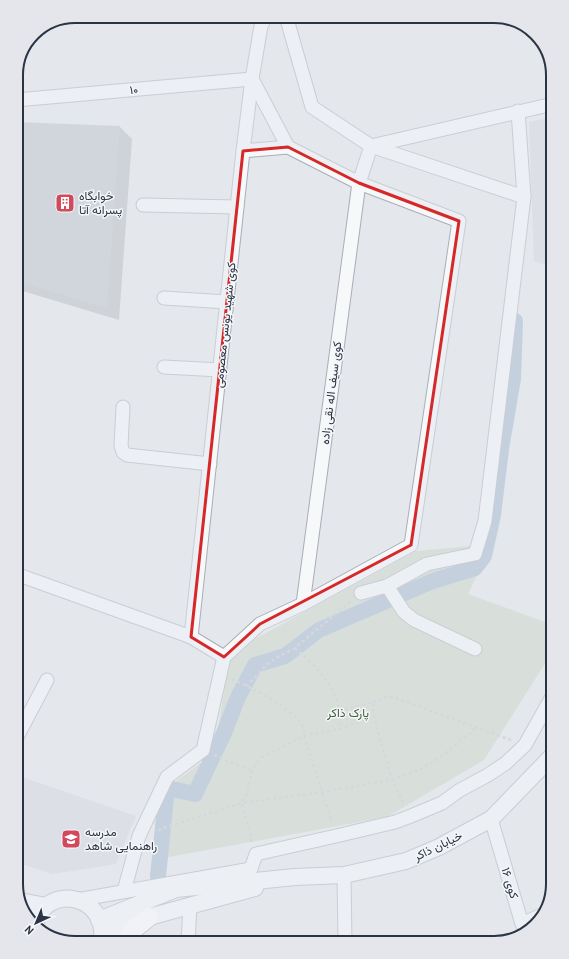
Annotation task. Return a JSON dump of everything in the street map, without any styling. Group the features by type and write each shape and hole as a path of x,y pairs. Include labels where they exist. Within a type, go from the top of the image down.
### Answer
{"main road":[{"path":"128,936 133,930 149,918"}],"street":[{"name":"کوی شهید یونس معصومی","path":"191,637 243,152 252,79 262,23"},
{"path":"288,23 312,107 371,146 524,197"},
{"name":"۱۰","path":"23,99 252,79"},
{"path":"252,79 288,147"},
{"path":"371,146 546,106"},
{"path":"361,592 387,586 427,564 475,554 485,521 524,197 518,112"},
{"name":"کوی سیف اله نقی زاده","path":"303,604 358,183 371,146"},
{"path":"124,891 139,836 167,777 203,750 224,657 260,624 303,604 411,545 459,221 358,183 288,147 243,152"},
{"path":"143,205 237,207"},
{"path":"164,298 227,302"},
{"path":"164,367 220,370"},
{"path":"123,407 122,452 127,455 210,464"},
{"path":"23,577 191,637 224,657"},
{"path":"387,586 404,612 414,620 475,649"},
{"path":"23,726 47,680"},
{"path":"77,900 251,869 256,854 395,822 411,816 442,803 460,790 488,775 506,763 525,745 546,708"},
{"name":"خیابان ذاکر","path":"101,933 176,889 295,877 344,875 406,861 439,847 491,819 546,762"},
{"name":"کوی ۱۶","path":"491,819 522,924 531,920"},
{"path":"344,875 345,936"},
{"name":"خیابان ذاکر","path":"101,933 190,906 295,877"},
{"path":"37,919 39,914 46,906 56,900 66,898 77,900 86,904 94,911 101,933"},
{"path":"26,902 46,906"},
{"path":"188,936 190,906"}],"path":[{"path":"246,686 266,665 295,648 361,592"},
{"path":"295,648 312,663 329,683 337,701 339,711 339,729"},
{"path":"221,674 276,702 300,723 304,730 304,736 336,836"},
{"path":"339,711 390,696 525,745"},
{"path":"373,702 374,717 392,780 411,816"},
{"path":"256,854 242,803 247,793 252,771 262,757 304,736 339,729 374,717"},
{"path":"139,836 242,803 322,792 392,780 416,772 456,745 477,727"},
{"path":"203,750 252,771"}],"highlighted area":[{"path":"288,147 359,183 459,221 411,545 260,624 224,657 191,637 243,151"}],"shaded area":[{"path":"546,118 546,265 534,261 529,122"},
{"name":"مدرسه راهنمایی شاهد","path":"23,777 136,816 116,864 52,874 23,864"}],"green space":[{"name":"پارک ذاکر","path":"492,544 468,594 546,622 546,662 484,760 387,817 153,860 156,822 171,785 206,759 216,743 228,664 234,654 244,645 416,551"}],"building":[{"name":"خوابگاه پسرانه آتا","path":"23,122 120,126 107,308 23,283"}],"waterway":[{"path":"158,876 167,788 195,794 224,733 238,697 255,665 285,656 319,630 433,581 475,568 484,556 493,515 501,449 513,379 515,321"}],"place":[{"name":"خوابگاه پسرانه آتا","path":"65,203"},
{"name":"مدرسه راهنمایی شاهد","path":"71,839"}]}
